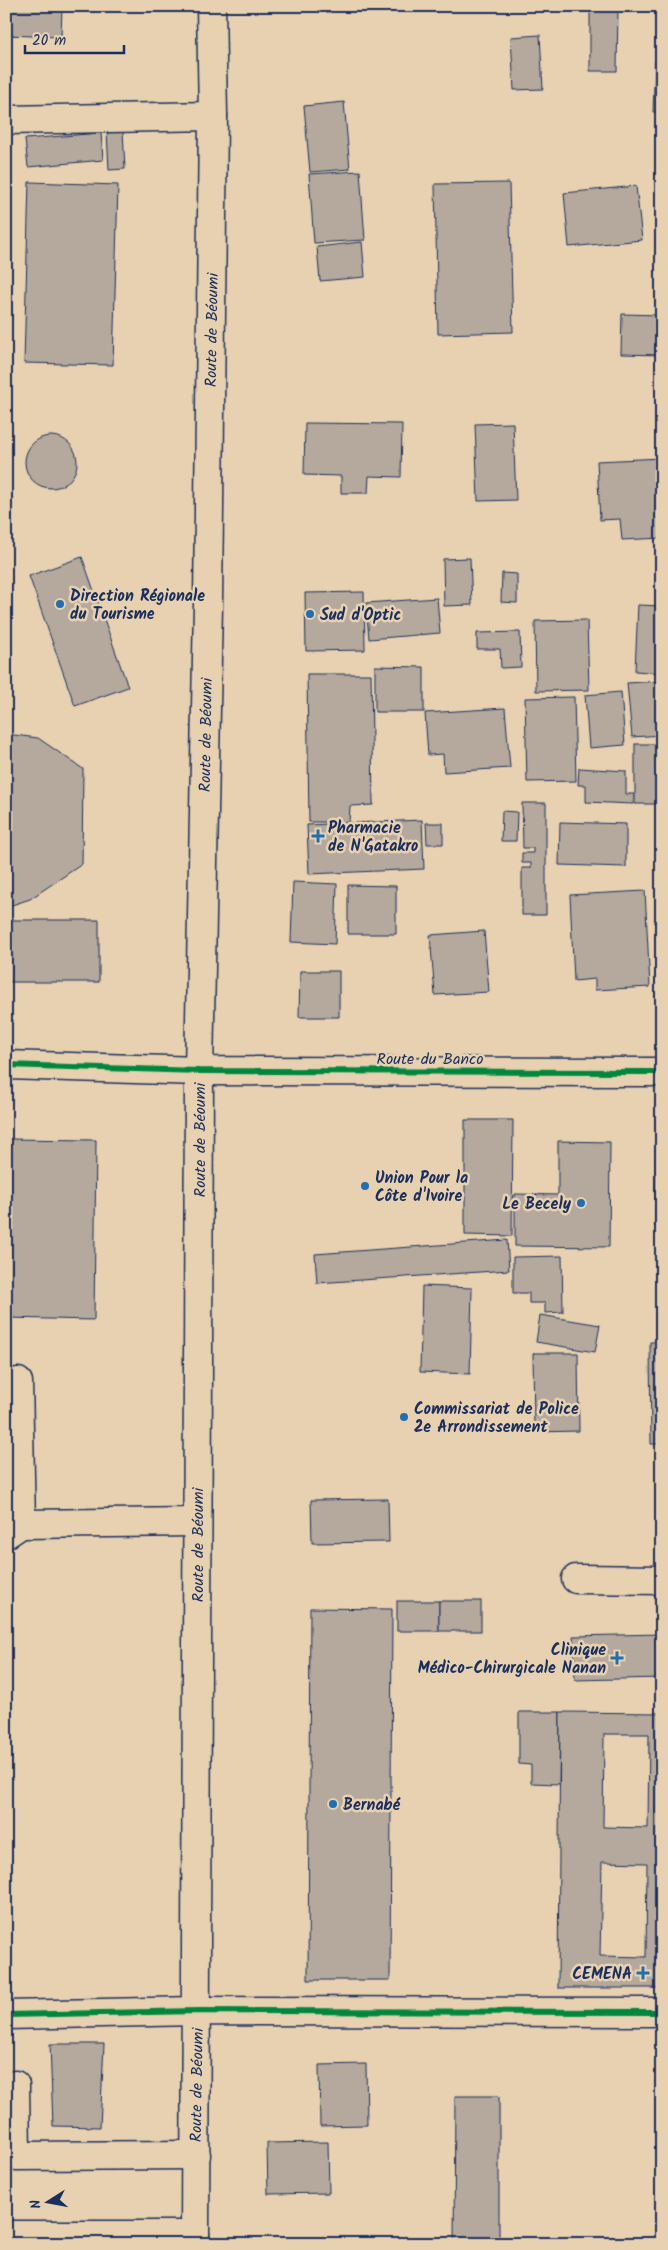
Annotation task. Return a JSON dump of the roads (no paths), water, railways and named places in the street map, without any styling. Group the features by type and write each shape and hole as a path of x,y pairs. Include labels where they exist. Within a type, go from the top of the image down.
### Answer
{"main road":[{"name":"Route de Béoumi","path":"196,2239 199,1071 208,605 213,116 211,6"},
{"path":"6,120 213,116"},
{"name":"Route du Banco","path":"6,1065 199,1071 662,1072"},
{"path":"14,1393 13,1529 197,1522"},
{"path":"576,1579 662,1580"},
{"path":"6,2015 197,2011 662,2012"},
{"path":"15,2085 16,2156 196,2156"},
{"path":"6,2235 196,2239"}],"place":[{"name":"Direction Régionale du Tourisme","path":"60,604"},
{"name":"Sud d'Optic","path":"310,614"},
{"name":"Pharmacie de N'Gatakro","path":"318,836"},
{"name":"Union Pour la Côte d'Ivoire","path":"365,1186"},
{"name":"Le Becely","path":"581,1203"},
{"name":"Commissariat de Police 2e Arrondissement","path":"404,1417"},
{"name":"Clinique Médico-Chirurgicale Nanan","path":"617,1658"},
{"name":"Bernabé","path":"333,1804"},
{"name":"CEMENA","path":"643,1973"}]}
